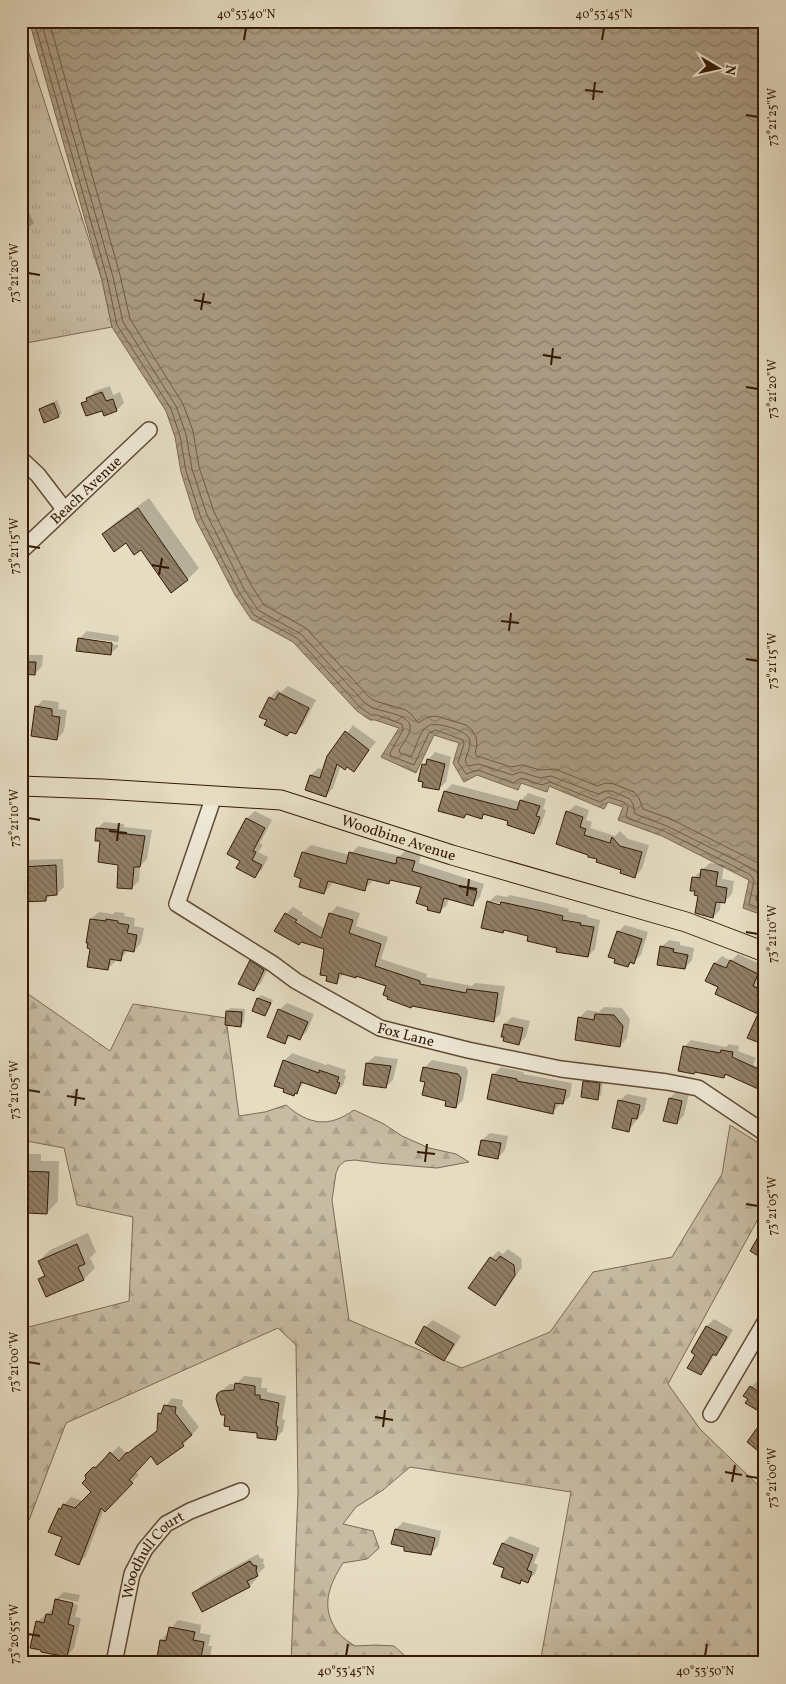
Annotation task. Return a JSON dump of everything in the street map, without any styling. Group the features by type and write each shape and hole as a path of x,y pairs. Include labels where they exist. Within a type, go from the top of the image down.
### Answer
{"main road":[{"name":"Woodbine Avenue","path":"21,786 93,788 281,800 452,854 686,922 765,952"}],"street":[{"name":"Beach Avenue","path":"21,551 149,430"},
{"path":"21,459 38,475 64,509"},
{"name":"Fox Lane","path":"214,796 177,904 273,964 296,981 380,1028 468,1050 561,1069 667,1082 698,1088 765,1133"},
{"path":"711,1414 765,1322"},
{"name":"Woodhull Court","path":"114,1663 132,1574 145,1549 166,1524 190,1511 241,1491"}],"green space":[{"path":"21,29 102,280 112,327 21,344"},
{"path":"21,989 110,1051 133,1004 226,1018 239,1116 265,1112 286,1105 303,1117 319,1122 328,1122 345,1116 354,1110 384,1124 402,1136 429,1148 456,1154 469,1162 437,1168 355,1160 345,1161 339,1166 336,1173 332,1200 349,1320 462,1368 550,1332 593,1272 672,1257 722,1174 730,1125 765,1147 765,1206 668,1384 700,1429 765,1492 765,1659 757,1663 540,1663 571,1492 410,1467 383,1490 356,1507 343,1524 373,1531 379,1548 367,1559 343,1563 330,1588 328,1605 332,1622 337,1631 350,1643 355,1646 394,1646 413,1663 291,1663 298,1493 296,1345 278,1328 66,1423 21,1541 21,1329 129,1301 133,1217 77,1205 64,1148 21,1140"}],"water":[{"path":"28,21 765,21 765,916 743,908 749,880 662,836 618,820 623,807 608,802 604,809 549,786 547,792 521,783 518,790 477,775 464,782 453,763 459,743 434,735 416,773 381,757 399,728 370,720 357,711 293,642 251,619 235,595 196,520 181,472 175,437 166,411 112,327 102,280"}],"building":[{"path":"102,392 106,401 113,399 117,411 104,416 102,411 86,416 81,403 87,401 86,398"},
{"path":"54,403 59,417 44,423 39,409"},
{"path":"138,508 188,580 171,593 141,550 134,555 126,543 114,552 102,534"},
{"path":"78,638 112,643 111,655 76,651"},
{"path":"21,662 36,662 35,675 21,674"},
{"path":"279,693 309,708 296,734 290,732 287,736 264,725 267,720 259,717 269,697 275,700"},
{"path":"35,706 52,709 52,716 60,717 57,740 31,736"},
{"path":"345,731 369,750 354,772 347,767 345,770 337,764 326,797 305,790 310,775 320,778 327,756"},
{"path":"427,759 445,764 439,790 422,787 423,782 418,781 422,764 426,765"},
{"path":"444,791 517,810 520,800 540,806 536,816 540,817 534,834 507,825 508,821 483,814 482,819 466,814 464,818 438,811"},
{"path":"566,811 583,817 580,827 586,829 584,835 610,843 612,837 620,846 642,852 635,878 620,873 621,870 596,862 597,859 588,857 588,855 556,844"},
{"path":"246,818 265,828 253,851 256,852 252,860 262,865 255,878 236,868 240,861 227,854"},
{"path":"96,828 118,830 117,833 145,836 140,867 134,867 132,889 117,888 118,865 98,862 100,841 95,841"},
{"path":"302,852 346,864 349,852 396,864 397,857 415,861 412,871 477,891 473,906 444,898 440,913 427,910 428,907 416,903 421,887 390,880 389,884 368,879 365,891 328,881 324,894 299,887 301,879 294,876"},
{"path":"56,865 57,895 46,896 46,901 21,902 21,867"},
{"path":"701,869 718,872 716,886 727,888 725,903 716,902 713,918 695,913 698,896 694,895 695,891 690,891 692,877 700,878"},
{"path":"487,901 500,905 501,902 563,916 562,920 594,927 588,957 556,952 557,948 527,941 528,936 504,930 503,933 481,928"},
{"path":"285,913 297,920 295,922 321,938 329,913 353,920 349,933 381,944 375,966 420,981 420,984 466,993 467,989 498,993 494,1022 412,1006 411,1008 387,999 388,997 383,995 386,986 356,976 356,978 339,973 337,984 326,981 327,976 320,975 324,949 301,942 299,945 274,931"},
{"path":"90,919 106,921 106,919 129,925 127,933 137,935 134,952 123,950 121,961 110,959 108,970 87,967 90,949 87,948 88,943 86,943"},
{"path":"617,931 642,939 634,964 630,962 628,967 614,963 615,959 608,957"},
{"path":"660,946 674,949 673,952 688,955 685,969 657,965"},
{"path":"250,960 264,970 254,991 238,984"},
{"path":"730,960 758,974 753,986 760,989 757,995 765,998 765,1045 747,1038 758,1014 715,994 718,987 705,981 714,963 726,968"},
{"path":"257,998 271,1003 265,1016 252,1011"},
{"path":"278,1009 308,1022 300,1040 288,1035 285,1044 267,1037"},
{"path":"226,1011 242,1012 241,1027 225,1025"},
{"path":"595,1014 614,1015 623,1026 620,1047 575,1040 578,1017 594,1020"},
{"path":"504,1024 523,1028 519,1045 503,1041 504,1037 501,1037"},
{"path":"683,1046 720,1053 721,1050 733,1052 732,1057 765,1072 765,1092 725,1074 724,1078 695,1072 694,1074 678,1071"},
{"path":"283,1060 319,1073 319,1070 339,1077 337,1082 340,1083 336,1094 301,1082 297,1094 295,1093 294,1096 283,1092 284,1089 274,1086"},
{"path":"366,1063 391,1066 386,1088 363,1085"},
{"path":"423,1067 458,1074 461,1078 456,1108 445,1106 446,1101 422,1095 425,1082 420,1081"},
{"path":"492,1074 517,1079 517,1081 566,1090 563,1104 555,1103 553,1114 487,1099"},
{"path":"583,1081 600,1083 598,1100 581,1097"},
{"path":"669,1098 682,1101 677,1124 663,1121"},
{"path":"618,1100 640,1105 637,1119 632,1118 629,1132 612,1128"},
{"path":"481,1140 501,1143 498,1159 478,1155"},
{"path":"21,1171 49,1172 47,1214 27,1213 28,1207 21,1207"},
{"path":"765,1225 765,1260 750,1251"},
{"path":"77,1244 85,1264 78,1267 84,1280 46,1297 38,1279 45,1276 38,1261"},
{"path":"500,1256 514,1265 515,1275 495,1306 468,1288 490,1257 496,1261"},
{"path":"424,1326 454,1344 444,1361 415,1343"},
{"path":"706,1326 727,1337 716,1356 713,1354 701,1375 687,1368 695,1355 691,1352"},
{"path":"235,1383 255,1386 255,1395 260,1395 260,1399 279,1403 276,1440 257,1438 257,1433 229,1430 230,1427 224,1426 225,1415 221,1415 216,1399 217,1394 221,1391 234,1390"},
{"path":"750,1386 765,1396 765,1415 745,1403 748,1399 743,1396"},
{"path":"164,1405 176,1407 175,1413 192,1435 182,1443 184,1446 157,1465 151,1456 129,1480 133,1483 105,1512 101,1508 79,1565 55,1555 62,1537 48,1532 59,1508 61,1509 63,1504 75,1508 91,1492 82,1483 86,1479 85,1475 93,1467 96,1468 110,1452 119,1461 127,1452 157,1431 158,1413 161,1414"},
{"path":"765,1417 765,1439 757,1450 747,1442"},
{"path":"395,1529 435,1538 431,1555 404,1551 404,1547 391,1544"},
{"path":"502,1543 533,1555 527,1570 532,1572 528,1583 521,1580 520,1584 501,1577 504,1568 493,1564"},
{"path":"250,1561 253,1565 257,1566 258,1576 247,1581 250,1587 202,1612 192,1593"},
{"path":"55,1599 73,1603 68,1624 74,1626 67,1657 30,1648 36,1621 44,1623 46,1614 52,1615"},
{"path":"169,1627 195,1632 193,1640 204,1642 200,1663 156,1663 160,1640 166,1641"}]}
